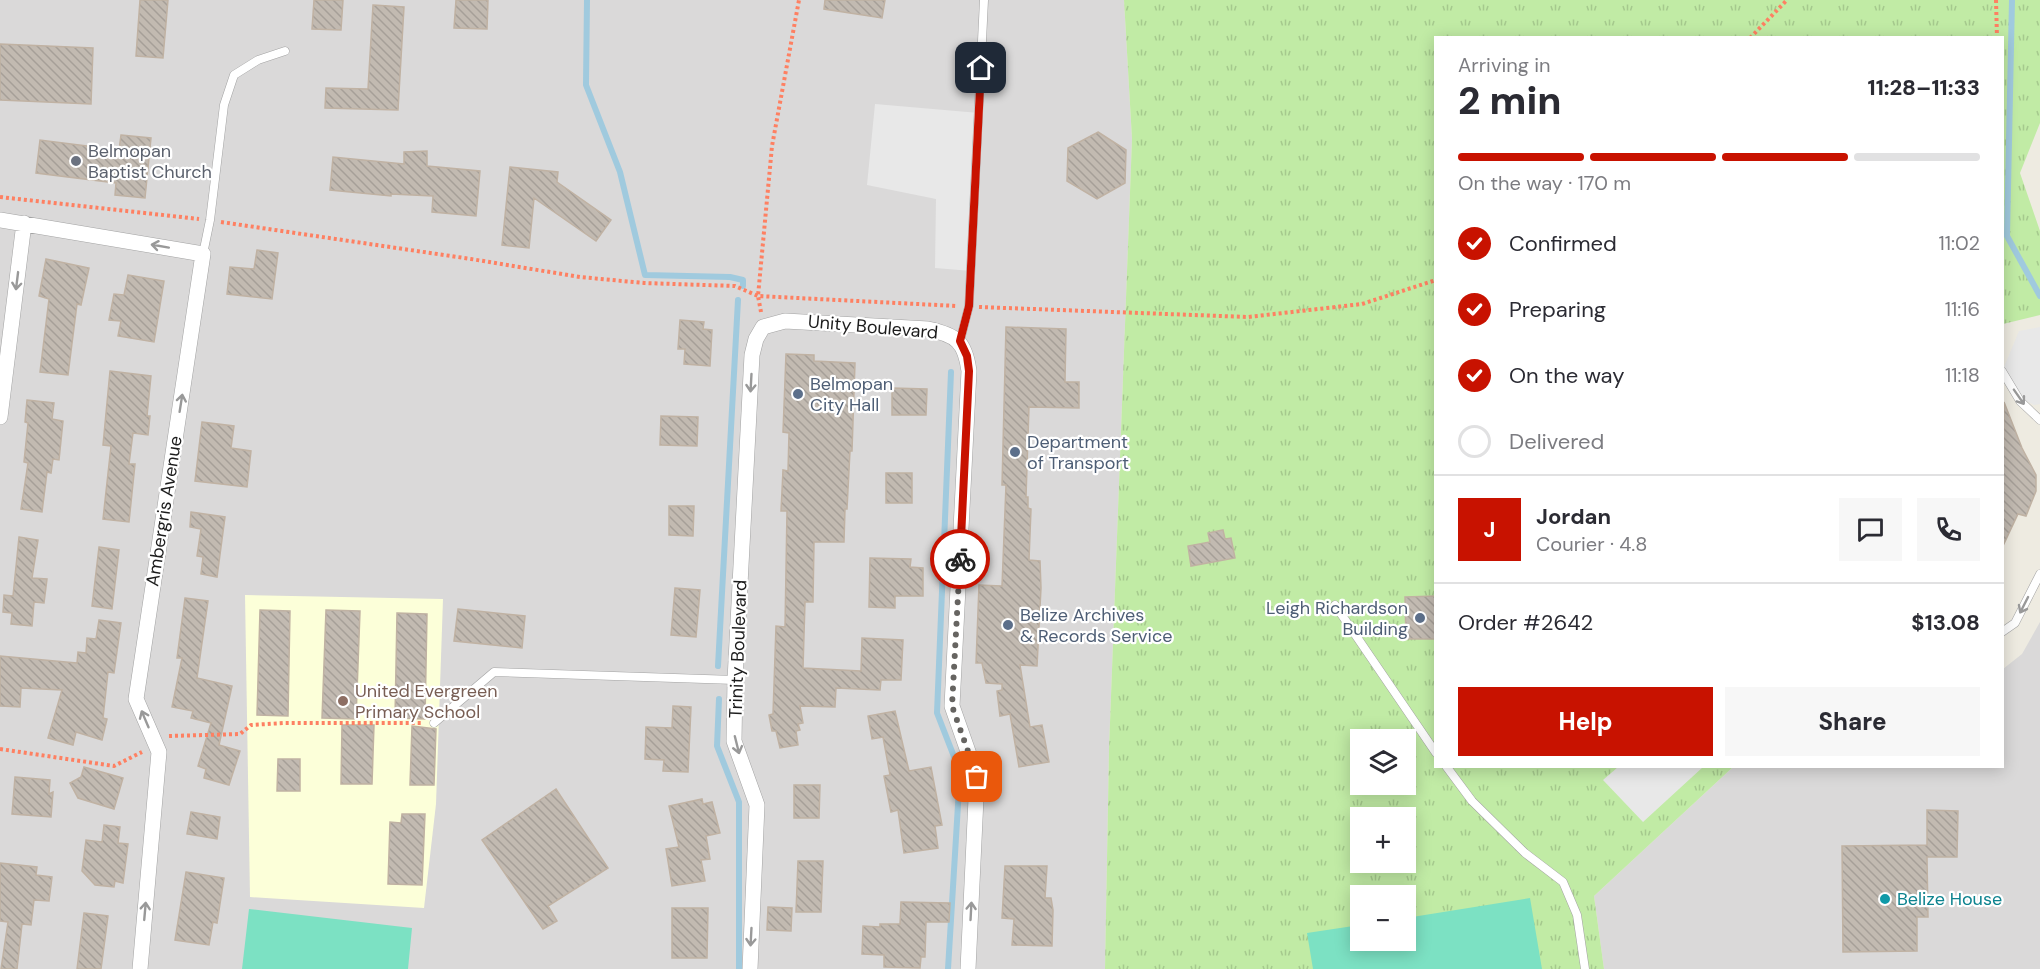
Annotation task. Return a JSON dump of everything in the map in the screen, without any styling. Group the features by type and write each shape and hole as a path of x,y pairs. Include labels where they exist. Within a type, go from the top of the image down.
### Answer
{"street":[{"path":"0,219 203,254"},
{"path":"0,417 24,223"},
{"name":"Ambergris Avenue","path":"140,969 159,752 136,699 203,254"},
{"name":"Unity Boulevard","path":"763,327 785,321 928,329 946,333 960,341 967,356 969,371 952,706 977,777 968,969"},
{"name":"Trinity Boulevard","path":"750,969 757,805 734,741 735,680 752,355 756,339 763,327"}],"lane":[{"path":"960,341 969,306 984,0"},
{"path":"203,254 210,220 224,105 234,75 258,60 285,51"},
{"path":"2004,374 2020,401 2040,420"},
{"path":"2004,631 2015,623 2040,574"},
{"path":"1335,605 1434,750"},
{"path":"434,723 494,672 735,680"},
{"path":"1448,768 1480,808 1525,853 1563,882 1577,915 1585,969"}],"path":[{"path":"763,327 758,296 772,146 799,0"},
{"path":"1752,36 1787,0"},
{"path":"1996,0 1996,36"},
{"path":"0,197 210,220 580,277 644,283 735,286 758,296 1248,317 1362,304 1434,281"},
{"path":"0,749 114,766 169,736 240,734 251,725 284,723 434,723"}],"shaded area":[{"path":"0,0 1124,0 1132,139 1109,749 1105,969 0,969"},
{"path":"875,104 979,113 971,271 935,268 936,199 867,185"},
{"path":"2040,327 2040,404 2034,405 2017,396 2004,367 2019,331"},
{"name":"United Evergreen Primary School","path":"245,595 443,599 436,804 424,908 250,897"},
{"path":"2040,622 2040,969 1604,969 1594,896 1732,768 2004,768 2004,668 2022,654"},
{"path":"1617,768 1702,768 1643,822 1603,780"}],"green space":[{"path":"1124,0 2040,0 2040,123 2020,173 2040,231 2040,315 2004,324 2004,36 1434,36 1434,768 1732,768 1594,896 1604,969 1105,969 1109,749 1132,139"},
{"path":"1530,898 1542,969 1313,969 1307,933 1350,927 1350,951 1416,951 1416,916"},
{"path":"249,909 412,928 408,969 242,969"}],"building":[{"path":"140,0 168,0 163,58 136,56"},
{"path":"314,0 343,0 341,30 312,29"},
{"path":"456,0 488,0 487,29 454,28"},
{"path":"825,0 885,0 882,18 824,9"},
{"path":"373,5 404,7 398,110 325,108 326,88 368,89"},
{"path":"0,44 93,48 91,104 0,100"},
{"path":"1098,132 1126,150 1125,183 1097,199 1067,181 1068,148"},
{"path":"121,135 151,138 145,198 115,195 116,183 36,173 40,140 119,150"},
{"path":"427,151 427,166 480,171 476,216 432,212 433,196 391,194 391,196 330,190 333,157 404,164 404,152"},
{"path":"510,167 558,172 557,182 611,220 596,241 534,198 529,248 502,245"},
{"path":"257,250 278,253 272,299 227,294 230,267 254,269"},
{"path":"46,259 89,268 81,305 77,304 68,375 40,372 49,299 39,296"},
{"path":"128,275 164,281 154,342 118,336 121,321 109,320 114,294 124,295"},
{"path":"680,320 704,322 703,329 712,330 710,366 684,364 685,349 678,349"},
{"path":"1006,327 1066,329 1065,382 1079,382 1079,408 1029,407 1026,497 1028,497 1028,508 1031,509 1029,560 1040,561 1041,588 1037,666 1020,665 1030,727 1042,725 1049,762 1019,767 1010,714 1000,716 997,691 1002,690 1002,684 986,683 982,663 976,663 979,585 1002,586 1006,485 1002,485"},
{"path":"786,354 814,355 814,361 855,363 852,451 850,451 844,542 814,542 813,602 805,602 803,668 861,671 862,638 903,640 901,680 881,680 880,690 836,688 835,707 800,706 803,723 798,724 800,730 796,731 798,745 780,748 776,731 772,731 769,715 773,714 776,626 785,627 787,511 781,511 783,470 788,471 789,433 783,432"},
{"path":"110,371 151,376 147,416 150,416 148,435 133,433 129,464 135,464 129,522 103,519 111,446 103,445"},
{"path":"892,388 927,389 926,415 892,415"},
{"path":"27,400 54,403 52,419 63,421 59,460 53,459 51,473 47,472 42,512 21,509 28,463 24,462 28,423 25,422"},
{"path":"2004,402 2022,448 2036,475 2036,491 2026,516 2018,514 2004,544"},
{"path":"661,416 698,417 697,446 660,445"},
{"path":"202,422 234,426 231,448 251,451 247,487 195,481"},
{"path":"886,473 912,473 912,503 886,503"},
{"path":"669,506 694,506 693,536 669,535"},
{"path":"191,512 225,517 217,577 201,574 203,557 197,556 201,529 190,527"},
{"path":"1223,530 1225,539 1231,538 1235,558 1191,566 1188,546 1210,542 1208,533"},
{"path":"19,537 38,540 32,578 47,579 44,603 34,602 32,626 11,624 12,613 3,612 4,595 13,596"},
{"path":"99,547 119,550 112,609 92,606"},
{"path":"870,558 911,559 910,567 923,568 923,596 895,596 895,608 869,607"},
{"path":"675,588 700,590 696,637 671,635"},
{"name":"Leigh Richardson Building","path":"1434,596 1434,639 1406,639 1405,597"},
{"path":"185,598 208,601 197,678 232,686 219,745 240,751 229,785 204,778 206,769 198,766 211,723 191,718 193,711 172,707 182,658 177,658"},
{"path":"458,609 525,616 522,648 454,641"},
{"path":"260,610 290,611 288,716 257,715"},
{"path":"326,610 360,611 356,719 322,718"},
{"path":"397,613 427,614 425,719 395,718"},
{"path":"99,620 121,623 114,673 108,672 103,718 107,719 102,740 76,732 73,745 48,738 62,690 21,688 20,707 0,706 0,656 77,663 78,652 86,653 87,638 96,639"},
{"path":"673,706 691,707 688,772 663,771 664,760 645,759 646,727 672,728"},
{"path":"895,711 909,771 931,767 942,825 935,826 938,848 904,853 898,810 891,812 884,776 890,775 883,737 872,739 868,716"},
{"path":"342,725 374,725 372,784 341,784"},
{"path":"412,726 436,729 434,785 410,785"},
{"path":"278,759 300,759 300,791 277,791"},
{"path":"84,767 123,778 114,809 78,798 70,783 81,777"},
{"path":"15,777 50,780 49,794 53,792 51,817 12,814"},
{"path":"794,785 820,785 819,818 794,818"},
{"path":"556,789 608,868 548,906 557,921 543,929 482,840"},
{"path":"702,799 703,804 712,802 720,833 706,836 710,859 701,860 705,881 672,886 666,849 679,847 669,806"},
{"name":"Belize House","path":"1927,810 1958,811 1957,857 1927,857 1928,917 1917,917 1917,951 1843,952 1842,846 1927,845"},
{"path":"191,812 220,817 217,839 187,834"},
{"path":"402,814 425,814 422,885 388,884 390,822 401,823"},
{"path":"104,825 120,827 118,843 128,844 123,883 115,881 114,887 95,885 82,871 86,840 102,842"},
{"path":"798,861 823,861 821,912 796,912"},
{"path":"0,863 37,867 36,875 52,877 49,901 34,900 31,925 22,924 17,969 1,969 8,922 0,921"},
{"path":"1005,866 1047,866 1045,898 1051,898 1053,910 1052,946 1012,945 1014,919 1002,918"},
{"path":"186,872 224,878 217,923 213,922 209,945 175,940"},
{"path":"901,902 950,903 949,922 926,922 925,957 921,957 920,968 884,967 884,955 862,954 863,926 880,927 880,924 900,924"},
{"path":"768,907 792,908 791,931 767,930"},
{"path":"672,908 708,908 707,958 672,958"},
{"path":"84,913 108,916 101,969 77,969"}],"waterway":[{"path":"587,0 586,85 620,172 645,275 730,277 743,280 743,286"},
{"path":"2012,0 2007,236 2040,296"},
{"path":"718,666 738,300"},
{"path":"948,969 960,772 937,713 951,372"},
{"path":"719,699 717,746 739,802 739,969"}],"way so far":[{"path":"960,559 952,706 977,777"}],"place":[{"name":"Belmopan Baptist Church","path":"76,161"},
{"name":"Belmopan City Hall","path":"798,394"},
{"name":"Department of Transport","path":"1015,452"},
{"name":"Leigh Richardson Building","path":"1420,618"},
{"name":"Belize Archives & Records Service","path":"1008,625"},
{"name":"United Evergreen Primary School","path":"343,701"},
{"name":"Belize House","path":"1885,899"}],"route":[{"path":"960,559 969,371 967,356 960,341 969,306 981,68"}]}
